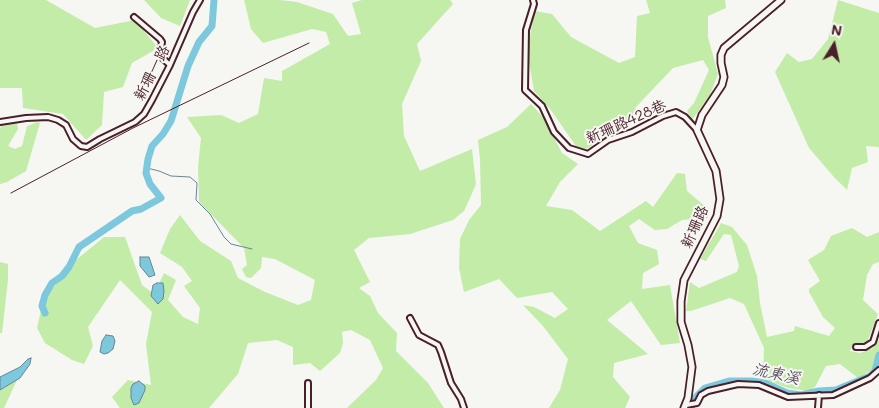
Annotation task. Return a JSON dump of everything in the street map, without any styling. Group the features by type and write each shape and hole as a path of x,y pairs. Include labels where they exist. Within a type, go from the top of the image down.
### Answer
{"street":[{"name":"新珊一路","path":"0,122 26,118 58,120 66,125 73,140 81,146 87,147 135,122 148,107 200,0"},
{"path":"697,130 702,115 722,85 724,77 721,55 724,48 782,0"},
{"name":"新珊路428巷","path":"534,2 526,30 525,90 542,106 554,132 569,148 588,154 608,140 632,132 662,116 676,112 685,117 697,130"},
{"path":"134,17 160,39 162,42 160,56 170,65"},
{"name":"新珊路","path":"688,406 692,368 681,322 684,280 717,216 720,199 716,170 697,130"},
{"path":"410,318 419,334 438,345 451,383 464,408"},
{"path":"856,347 865,347 873,342 879,323"},
{"path":"688,406 708,391 738,384 759,384 788,397 820,396 838,393 870,378 879,370"},
{"path":"308,383 308,408"},
{"path":"818,408 820,396"}],"green space":[{"path":"0,0 46,0 95,28 135,20 158,48 132,63 123,87 104,92 102,125 86,140 63,114 23,108 22,88 0,88"},
{"path":"144,0 190,0 180,26 161,18"},
{"path":"244,0 297,2 333,14 348,36 361,34 352,3 362,0 450,0 453,4 417,44 421,61 402,104 404,136 420,171 472,149 476,184 464,211 453,220 410,234 369,238 354,250 370,282 359,288 370,296 378,313 397,333 396,351 428,383 444,408 347,408 376,380 383,368 370,340 351,330 342,332 343,343 340,353 320,371 310,363 293,365 293,347 277,340 248,343 238,374 209,408 120,408 112,397 128,380 151,385 146,344 152,312 120,280 88,327 93,346 84,364 72,360 45,343 37,328 43,302 70,265 104,237 125,237 142,285 154,294 164,273 176,280 168,300 183,317 198,324 200,308 184,286 192,281 182,267 160,253 170,229 180,215 200,241 231,261 238,278 265,292 298,305 311,300 315,280 275,259 262,257 261,268 251,278 246,277 242,269 247,265 244,248 199,202 198,167 201,138 187,117 221,115 239,123 258,114 264,78 282,81 282,71 330,44 326,32 312,29 263,43 251,29"},
{"path":"646,0 725,0 726,8 708,16 708,37 718,74 710,95 692,120 687,111 694,103 709,70 703,60 673,68 636,107 630,124 586,149 576,146 550,109 534,91 527,51 535,11 552,14 571,37 619,63 635,57 637,16 650,13"},
{"path":"838,0 879,13 879,147 866,146 868,162 852,168 847,190 809,148 775,72 787,53 799,62 812,59 828,39"},
{"path":"531,104 543,117 562,153 578,164 560,182 546,206 572,210 600,231 646,201 653,207 677,173 685,174 687,191 707,208 708,218 682,220 667,229 655,230 639,219 629,226 638,243 657,250 659,264 643,273 642,289 670,285 680,343 661,345 631,301 607,320 648,354 614,363 613,377 630,397 625,408 549,408 560,390 568,359 543,326 523,305 534,307 555,318 568,309 552,292 517,298 499,279 464,292 459,268 460,239 469,220 481,205 478,140 507,127"},
{"path":"17,123 18,129 8,146 15,149 22,146 27,126 40,123 26,171 0,184 0,128 2,125"},
{"path":"721,223 732,227 747,245 757,276 767,337 794,331 795,326 829,336 835,328 823,317 809,292 809,289 820,281 808,260 824,250 831,236 852,228 867,237 879,232 879,262 873,264 867,275 863,300 878,314 866,345 854,343 850,351 860,353 873,348 879,339 879,360 876,367 858,378 840,364 826,366 815,387 809,391 788,388 763,379 764,348 744,304 730,298 686,311 690,282 699,288 737,272 739,266 731,235 724,234 706,261 700,259"},
{"path":"0,262 8,264 2,333 0,333"},
{"path":"7,373 17,380 4,408 0,408 0,378"}],"water":[{"path":"140,257 149,257 155,275 149,277 140,266"},
{"path":"163,283 164,291 163,299 158,304 151,296 153,285"},
{"path":"106,335 113,336 115,341 113,349 104,354 100,352 102,341"},
{"path":"31,358 30,364 20,378 0,390 0,377 20,367"},
{"path":"139,381 145,386 145,390 139,403 134,405 131,398 131,388 133,384"}],"waterway":[{"path":"45,313 42,306 45,295 52,283 62,276 69,267 79,247 132,211 141,209 161,198 150,184 146,173 148,159 152,146 171,121 188,66 199,42 212,26 214,0"},
{"path":"147,168 171,176 190,177 197,183 196,200 210,214 224,237 231,244 252,249"},
{"name":"流東溪","path":"691,408 695,398 705,388 729,381 765,383 787,393 801,395 836,390 870,376 875,371 879,355"}],"railway":[{"path":"11,193 133,128 309,43"}]}
